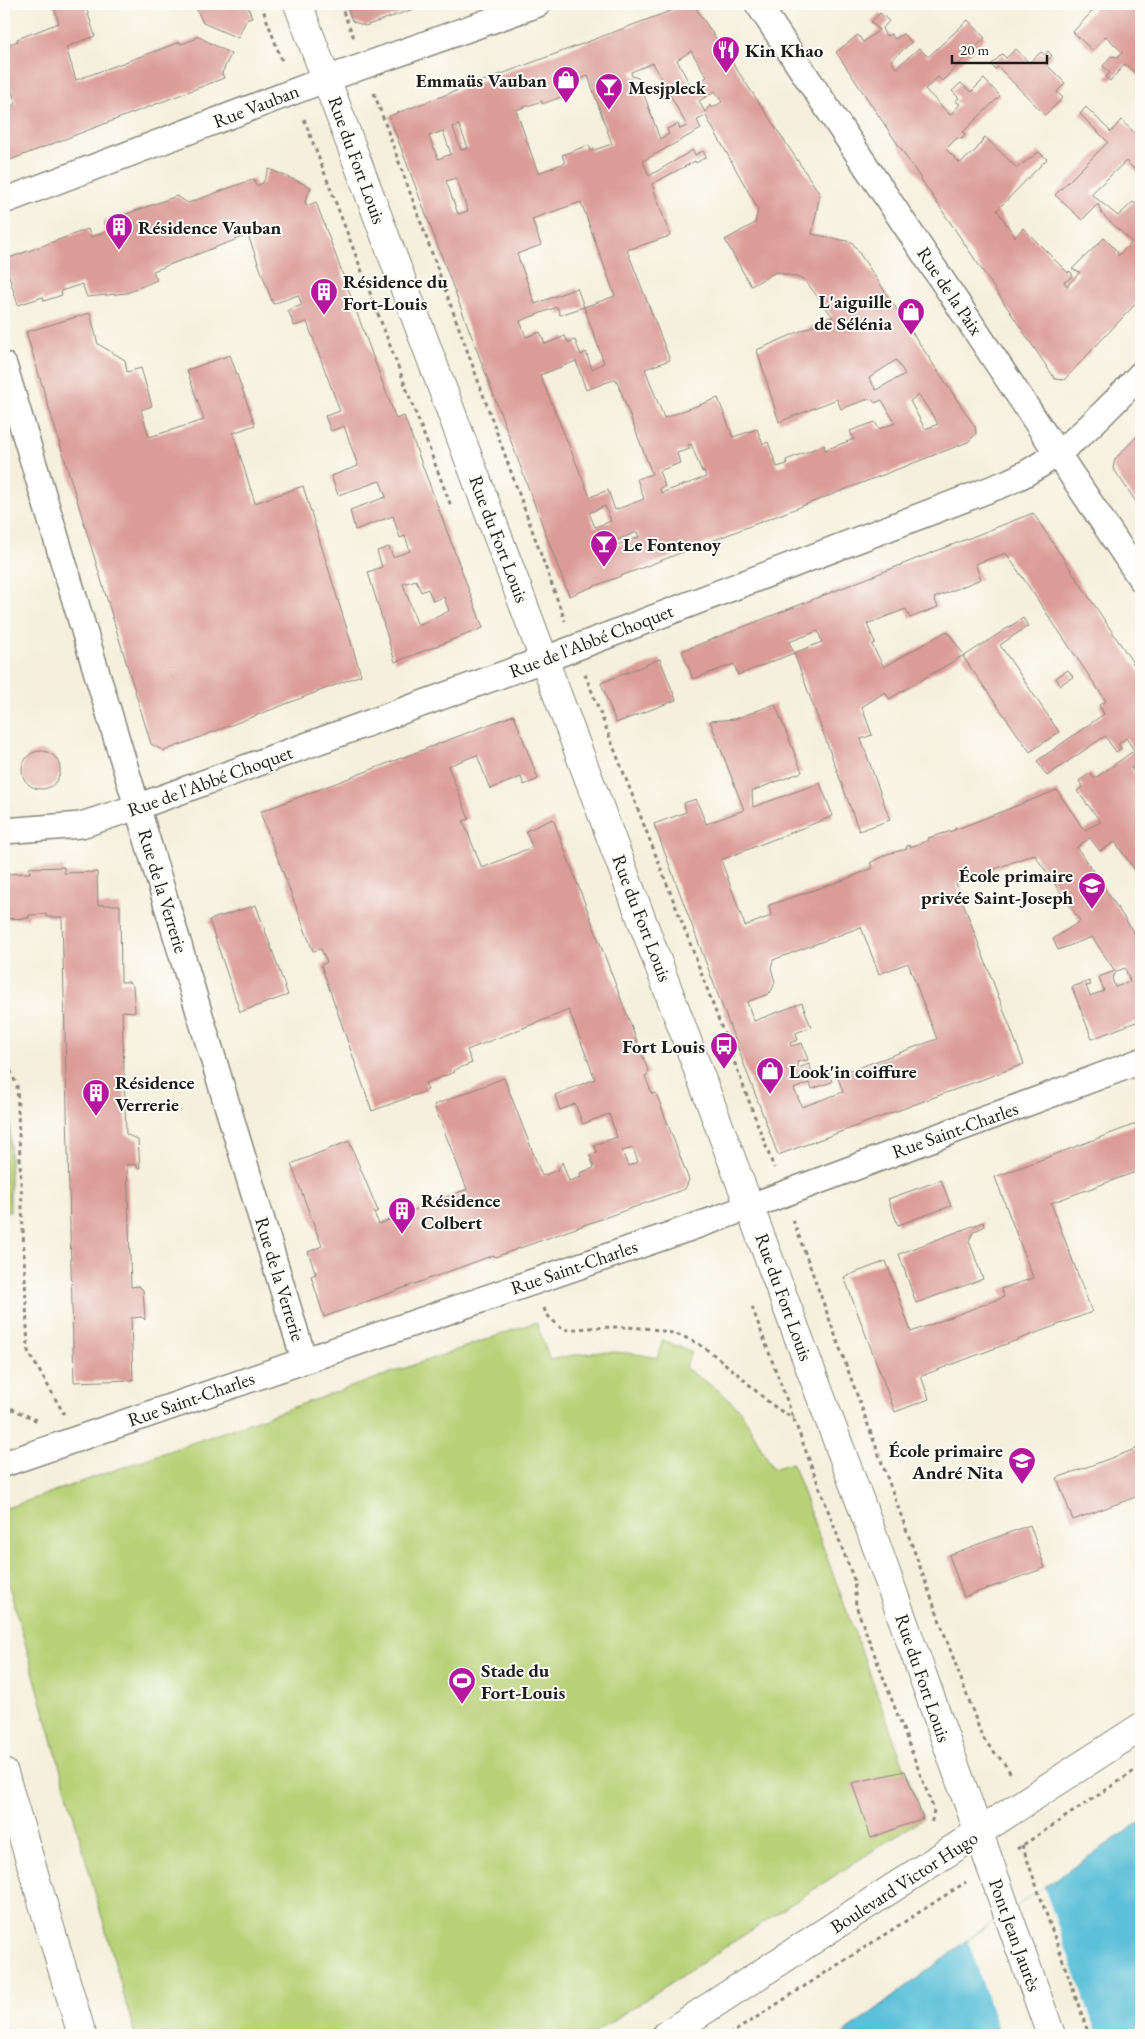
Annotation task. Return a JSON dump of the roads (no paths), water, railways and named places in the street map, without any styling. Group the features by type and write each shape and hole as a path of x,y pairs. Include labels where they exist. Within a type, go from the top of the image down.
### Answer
{"street":[{"name":"Rue du Fort Louis","path":"298,4 328,79 826,1408 978,1835"},
{"name":"Rue Vauban","path":"4,201 328,79 538,4"},
{"name":"Rue de la Paix","path":"758,4 1141,579"},
{"name":"Rue de la Verrerie","path":"4,365 304,1360"},
{"name":"Rue de l'Abbé Choquet","path":"4,830 81,825 137,807 575,648 1004,484 1058,454 1089,429 1141,374"},
{"name":"Rue Saint-Charles","path":"4,1464 784,1194 1141,1061"},
{"name":"Boulevard Victor Hugo","path":"666,2035 978,1835 1141,1727"},
{"path":"4,1773 82,2035"},
{"name":"Pont Jean Jaurès","path":"978,1835 1051,2035"}],"water":[{"path":"1141,1821 1141,2035 842,2035 980,1931"}],"place":[{"name":"Kin Khao","path":"726,74"},
{"name":"Emmaüs Vauban","path":"566,104"},
{"name":"Mesjpleck","path":"609,111"},
{"name":"Résidence Vauban","path":"119,251"},
{"name":"Résidence du Fort-Louis","path":"324,316"},
{"name":"L'aiguille de Sélénia","path":"911,336"},
{"name":"Le Fontenoy","path":"604,568"},
{"name":"École primaire privée Saint-Joseph","path":"1092,910"},
{"name":"Fort Louis","path":"724,1070"},
{"name":"Look'in coiffure","path":"770,1095"},
{"name":"Résidence Verrerie","path":"96,1117"},
{"name":"Résidence Colbert","path":"402,1235"},
{"name":"École primaire André Nita","path":"1022,1485"},
{"name":"Stade du Fort-Louis","path":"462,1705"}]}
